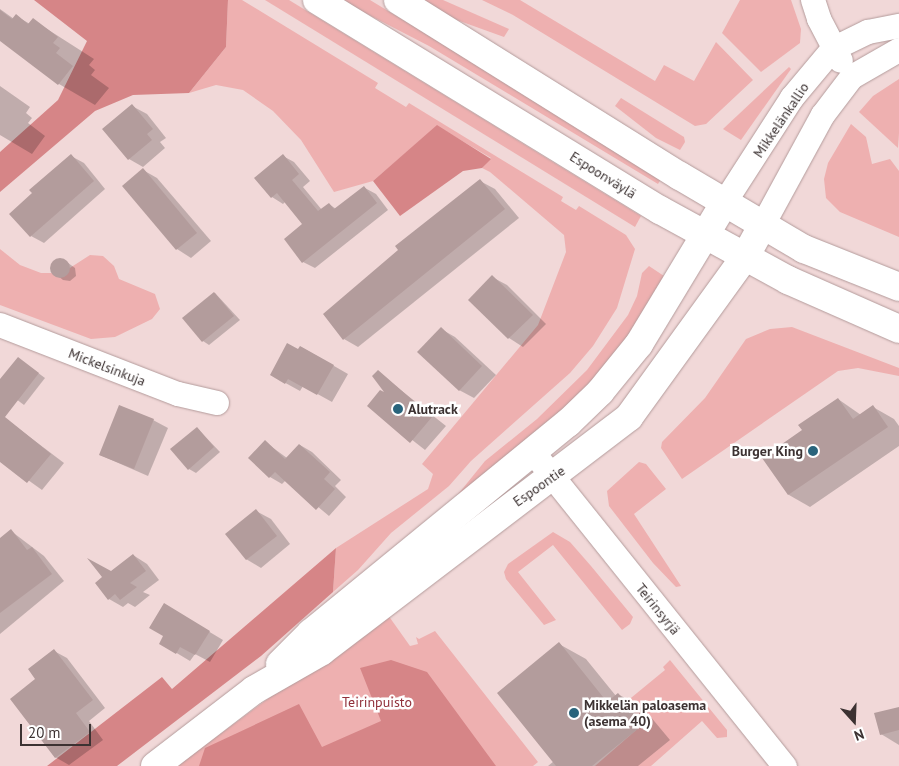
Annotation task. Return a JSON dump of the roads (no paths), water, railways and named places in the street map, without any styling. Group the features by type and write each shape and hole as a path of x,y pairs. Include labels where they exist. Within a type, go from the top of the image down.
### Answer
{"main road":[{"name":"Espoonväylä","path":"317,0 706,236 788,280 899,329"},
{"path":"398,0 725,202 804,248 899,288"},
{"name":"Espoontie","path":"155,766 254,690 311,633 574,417 616,374 639,344 725,202"},
{"name":"Espoontie","path":"254,690 322,651 510,506 553,477 629,417 745,257 764,223"}],"street":[{"path":"813,0 833,49 852,77"},
{"name":"Mikkelänkallio","path":"725,202 792,98 833,49 868,32 899,26"},
{"path":"764,223 824,115 852,77 899,50"},
{"name":"Mickelsinkuja","path":"0,326 178,394 217,403"},
{"name":"Teirinsyrjä","path":"533,452 785,766"}],"place":[{"name":"Alutrack","path":"398,409"},
{"name":"Burger King","path":"813,451"},
{"name":"Mikkelän paloasema (asema 40)","path":"574,713"}],"park label":[{"name":"Teirinpuisto","path":"377,702"}]}
